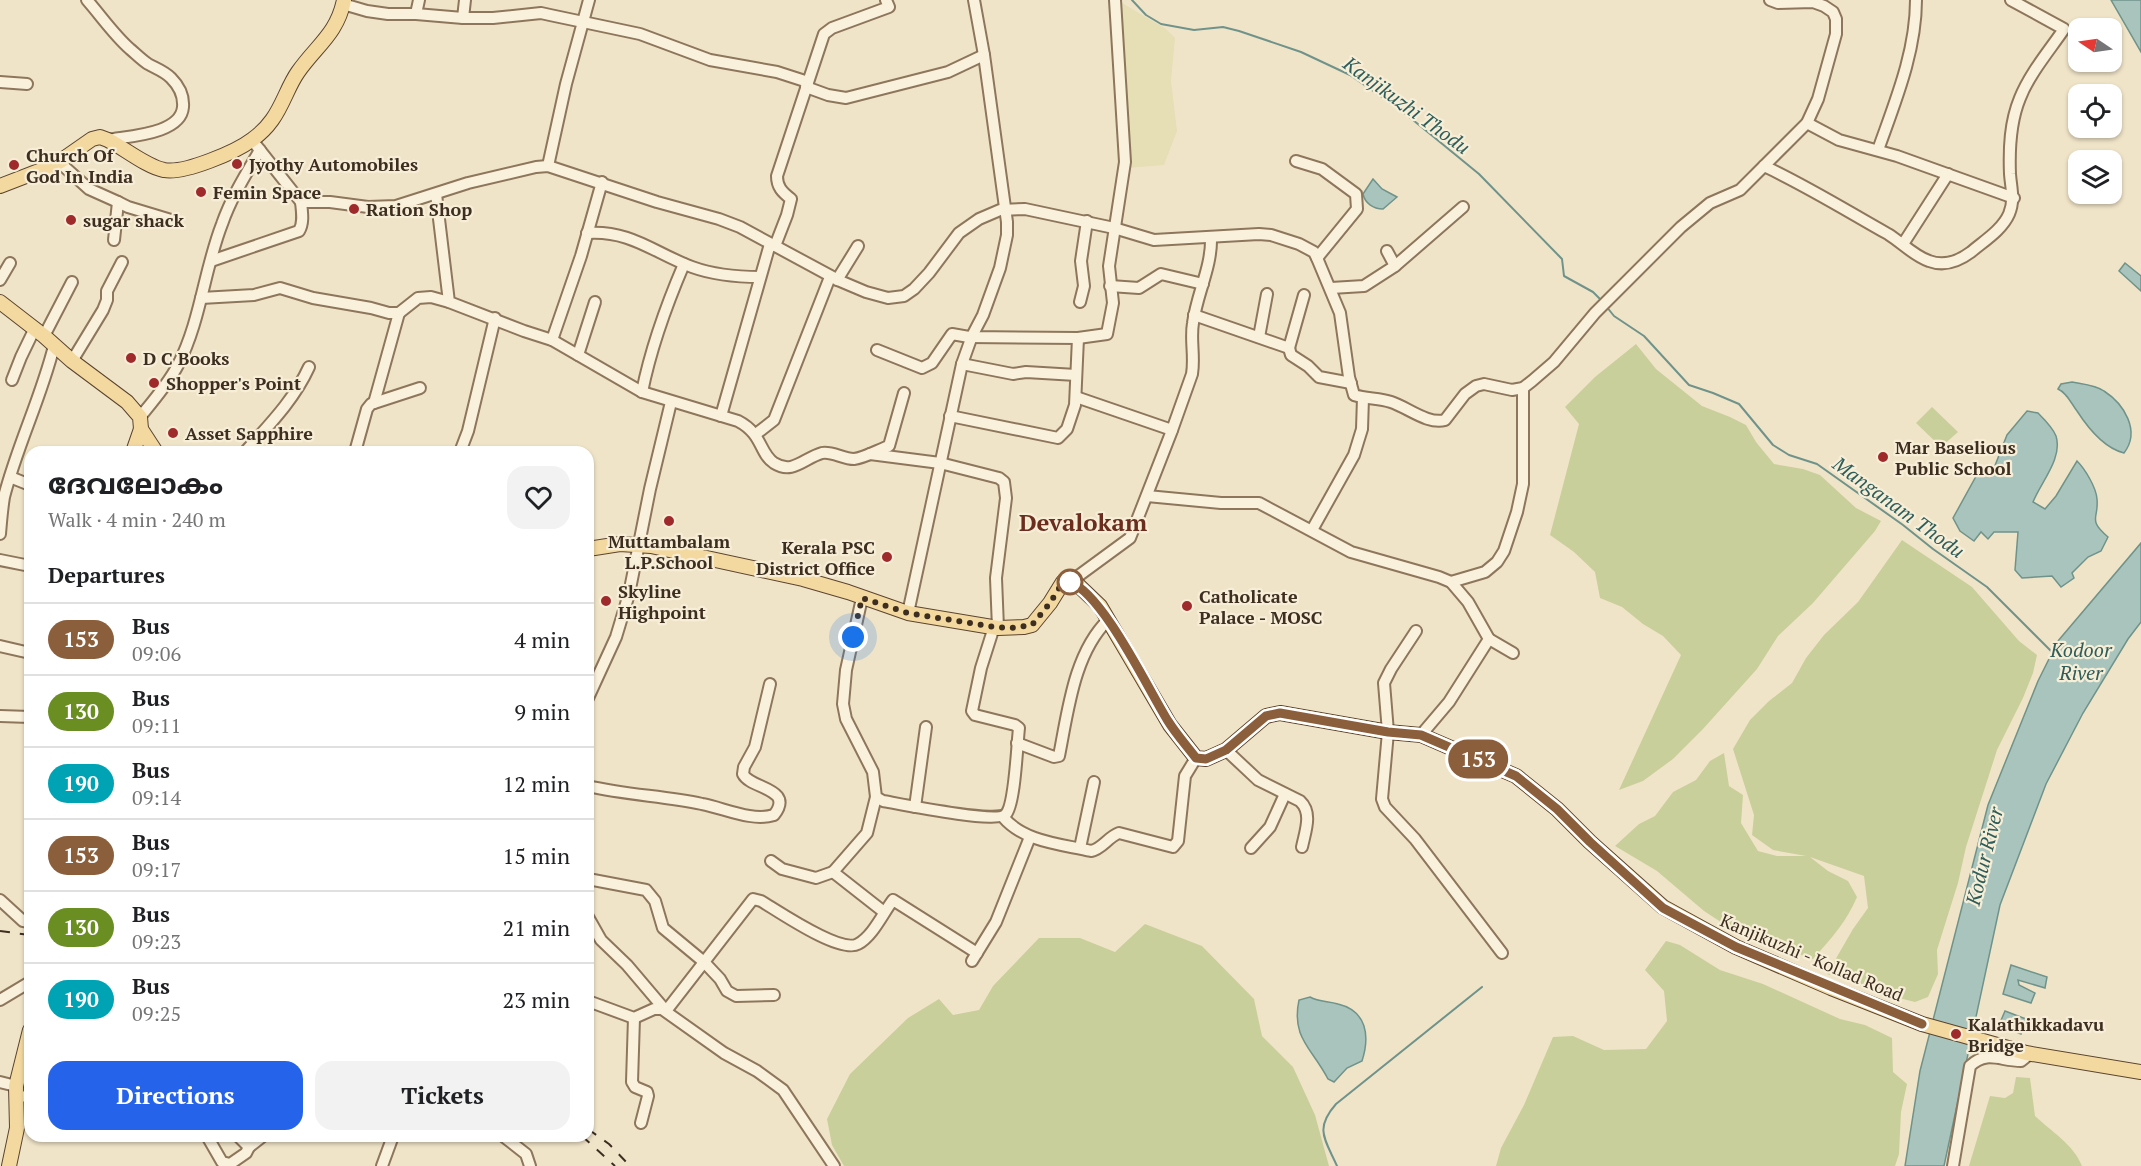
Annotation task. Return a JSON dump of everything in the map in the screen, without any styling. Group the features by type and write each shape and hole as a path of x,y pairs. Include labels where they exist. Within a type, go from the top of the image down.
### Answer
{"main road":[{"path":"0,186 59,162 92,139 100,137 151,166 165,170 184,170 256,145 299,69 337,25 344,2"},
{"path":"0,302 40,332 72,361 128,402 153,446"},
{"path":"134,446 140,423"},
{"path":"594,548 639,543 803,579 908,613 996,628 1032,625 1063,582 1070,582 1078,585 1108,620 1170,724 1196,758"},
{"name":"Kanjikuzhi - Kollad Road","path":"1196,758 1206,759 1226,750 1266,716 1280,713 1388,732 1421,735 1516,776 1557,809 1663,908 1736,947 1922,1024 2026,1053 2141,1072"},
{"path":"9,1166 24,1072"}],"street":[{"path":"87,0 127,46 148,64 160,68 174,80 182,93 184,103 183,113 175,123 163,130 108,140"},
{"path":"417,14 419,0"},
{"path":"463,18 465,0"},
{"path":"548,166 589,0"},
{"path":"721,416 760,277 787,215 791,199 781,192 777,176 824,34 832,28 889,8 886,0"},
{"path":"908,613 962,364 1000,268 1007,235 984,55 974,0"},
{"path":"877,350 922,368 932,363 952,334 1077,338 1107,334 1113,303 1109,266 1125,162 1115,0"},
{"path":"301,202 330,202 368,207 396,206 468,183 548,166 657,202 719,219 740,227 834,278 879,296 896,298 904,296 929,273 959,233 987,214 1005,209 1025,209 1087,221 1154,240 1271,235 1308,249 1317,258 1340,313 1354,395 1389,401 1426,418 1440,421 1445,420 1465,394 1476,386 1484,384 1512,390 1523,388 1554,362 1595,313 1660,247 1700,210 1719,198 1740,190 1812,118 1836,34 1836,19 1833,12 1813,2 1778,3 1770,0"},
{"path":"1878,150 1905,68 1916,21 1916,0"},
{"path":"1764,166 1807,186 1824,199 1904,244 1929,261 1944,264 1961,260 1996,232 2009,215 2014,198 2011,182 2011,129 2020,97 2064,29 2011,0"},
{"path":"344,2 367,11 388,14 463,18 541,14 640,34 710,60 767,70 807,84 828,95 846,98 948,72 984,55"},
{"path":"0,82 27,84"},
{"path":"1807,123 1839,140 1878,150 2014,198"},
{"path":"140,423 177,366 186,346 222,222 256,145 301,202 302,225 298,231 211,261"},
{"path":"1296,161 1322,169 1356,195 1357,209 1317,258"},
{"path":"59,162 89,189 128,207 171,220"},
{"path":"1904,244 1948,174"},
{"path":"552,340 602,182"},
{"path":"436,194 449,302"},
{"path":"114,240 118,202"},
{"path":"1331,288 1364,286 1395,266 1463,207"},
{"path":"1080,303 1084,286 1081,261 1087,221"},
{"path":"587,233 600,232 631,238 684,264 717,274 760,277"},
{"path":"1070,582 1130,538 1192,374 1194,360 1192,325 1207,272 1211,237"},
{"path":"756,434 774,420 834,278 858,246"},
{"path":"1387,251 1395,266"},
{"path":"72,361 103,310 107,300 107,291 122,262"},
{"path":"0,280 10,263"},
{"path":"642,392 650,356 665,309 684,264"},
{"path":"1110,286 1140,288 1161,274 1203,284"},
{"path":"12,380 21,357 72,282"},
{"path":"201,298 254,295 280,288 313,298 371,308 389,314 399,313 418,298 431,297 449,302 552,340 642,392 747,426 756,434 769,458 774,463 787,467 795,467 822,453 857,459 889,446 904,393"},
{"path":"1259,337 1267,294"},
{"path":"1304,295 1289,348 1291,355 1308,366 1319,377 1351,383"},
{"path":"578,355 595,303"},
{"path":"374,403 399,313"},
{"path":"1194,315 1289,348"},
{"path":"462,446 468,431 495,318"},
{"path":"950,416 1058,438 1067,429 1076,397 1077,338"},
{"path":"0,534 4,500 10,477 46,376 54,346"},
{"path":"962,364 1013,374 1026,372 1076,375"},
{"path":"250,446 280,412 309,367"},
{"path":"357,446 367,409 374,403 420,388"},
{"path":"1451,582 1485,572 1497,562 1504,551 1517,512 1523,484 1523,388"},
{"path":"1076,397 1172,430"},
{"path":"1312,530 1353,455 1362,429 1363,398"},
{"path":"594,685 616,637 629,594 671,402"},
{"path":"867,454 940,463 999,478 1006,487 996,578 996,628 981,668 972,712 975,715 1018,727 1012,798 1007,813 1003,817"},
{"path":"10,477 24,483"},
{"path":"1147,496 1221,503 1259,503 1351,552 1451,582 1468,602 1489,639 1513,653"},
{"path":"0,560 24,565"},
{"path":"771,861 782,869 816,878 833,872 867,833 876,797 873,772 846,719 843,704 846,670 862,598"},
{"path":"1017,743 1054,757 1059,756 1064,723 1082,662 1091,639 1108,620"},
{"path":"1416,631 1385,680 1388,732 1383,802 1502,953"},
{"path":"1421,735 1449,702 1489,639"},
{"path":"0,646 24,652"},
{"path":"594,787 701,803 757,817 767,818 774,815 779,810 778,797 762,786 748,781 742,774 755,747 770,684"},
{"path":"0,716 24,717"},
{"path":"915,807 926,728"},
{"path":"1226,750 1258,780 1302,803 1308,821 1302,847"},
{"path":"876,797 884,801 964,815 1003,817 1014,828 1030,837 1094,851 1119,833 1170,846 1177,845 1185,776 1196,758"},
{"path":"1080,848 1094,782"},
{"path":"1251,848 1270,827 1285,794"},
{"path":"666,1011 753,899 761,901 818,934 849,946 860,944 873,930 893,900 975,957 996,922 1030,837"},
{"path":"833,872 884,912"},
{"path":"594,880 646,890 655,901 663,928 704,962 720,979 727,991 736,996 774,995"},
{"path":"0,900 24,921"},
{"path":"594,928 601,940 627,965 666,1011 723,1053 757,1071 783,1090 834,1166"},
{"path":"0,1000 24,986"},
{"path":"594,1002 634,1018 654,1009 666,1011"},
{"path":"634,1018 632,1082 636,1087 647,1092 648,1096 641,1123"},
{"path":"1953,1166 1970,1066 1977,1059 1988,1056 2021,1061 2026,1057 2026,1053"},
{"path":"0,1082 21,1093"},
{"path":"210,1142 222,1162 230,1164 246,1153 255,1142"},
{"path":"244,1142 249,1147"},
{"path":"382,1166 391,1142"},
{"path":"511,1142 526,1154 531,1166"}],"shaded area":[{"path":"1122,3 1166,29 1175,38 1171,81 1177,131 1164,165 1127,168"}],"green space":[{"path":"1636,344 1656,369 1702,406 1746,425 1774,464 1803,469 1820,475 1856,508 1881,521 1813,603 1778,636 1757,669 1703,729 1673,759 1643,781 1619,790 1681,655 1663,636 1622,607 1600,598 1595,572 1574,552 1550,535 1579,424 1565,407 1595,377"},
{"path":"1932,407 1958,432 1941,447 1916,423"},
{"path":"1902,540 1972,587 2019,641 2037,655 2023,698 1997,750 1966,847 1958,883 1937,950 1938,974 1928,997 1915,1002 1883,994 1857,982 1827,974 1868,908 1864,876 1810,857 1828,871 1848,881 1857,897 1843,922 1813,959 1758,940 1727,926 1704,911 1657,871 1615,846 1639,824 1655,816 1673,792 1696,780 1710,761 1724,753 1729,786 1743,795 1741,823 1758,851 1777,856 1806,856 1773,850 1752,835 1754,815 1733,749 1750,720 1792,683 1806,658 1824,635 1858,602"},
{"path":"1145,924 1202,946 1254,999 1262,1036 1293,1067 1315,1115 1329,1166 844,1166 832,1145 827,1119 850,1074 908,1018 939,999 953,1015 979,1010 993,986 1039,938 1080,938 1115,952"},
{"path":"1666,941 1680,945 1720,970 1763,984 1840,1019 1865,1025 1892,1038 1893,1072 1907,1084 1901,1112 1899,1154 1895,1166 1496,1166 1501,1148 1524,1105 1553,1037 1573,1036 1604,1050 1646,1049 1667,1021 1664,991 1645,970"},
{"path":"2016,1077 2030,1078 2035,1116 2074,1151 2082,1166 1969,1166 1990,1096 2005,1098 2013,1093"}],"water":[{"path":"2111,0 2141,0 2141,52 2122,18"},
{"path":"1373,179 1382,189 1397,197 1383,209 1373,207 1363,194"},
{"path":"2125,263 2141,276 2141,291 2119,271"},
{"path":"2072,382 2101,389 2111,396 2124,411 2131,436 2124,453 2110,447 2097,436 2058,389 2061,384"},
{"path":"2027,411 2038,413 2046,421 2055,433 2057,444 2054,461 2033,502 2045,509 2056,496 2077,461 2095,489 2097,506 2095,519 2108,537 2101,551 2088,557 2072,573 2074,578 2061,587 2052,576 2022,578 2015,570 2018,532 1994,532 1988,539 1981,532 1974,541 1960,531 1953,518 1979,471 1994,468 2007,435"},
{"name":"Kodoor River","path":"2141,543 2141,622 2128,639 2083,713 2046,784 2000,905 1944,1166 1905,1166 1920,1071 1988,805 2038,681 2058,641"},
{"path":"2011,965 2047,977 2045,988 2018,980 2019,985 2035,993 2031,1003 2003,994"},
{"path":"1310,997 1348,1007 1355,1012 1364,1026 1366,1043 1362,1061 1347,1068 1334,1082 1328,1079 1300,1034 1297,1013 1299,1000"},
{"path":"2005,1011 2026,1019 2021,1034 1999,1025"}],"waterway":[{"name":"Kanjikuzhi Thodu","path":"1132,0 1146,15 1161,24 1194,30 1223,27 1239,31 1301,52 1350,75 1402,111 1479,174 1562,259 1564,276 1593,292 1603,302"},
{"name":"Manganam Thodu","path":"1606,306 1614,316 1644,336 1689,385 1739,404 1773,445 1789,455 1817,464 1987,587 2053,653"},
{"path":"1337,1166 1326,1141 1323,1127 1336,1104 1482,987"}],"railway":[{"path":"0,931 24,934"},
{"path":"594,1133 609,1144 630,1166"},
{"path":"589,1142 615,1166"}],"bus line":[{"name":"153","path":"1070,582 1078,585 1100,606 1170,724 1196,758 1206,759 1226,750 1266,716 1280,713 1388,732 1421,735 1516,776 1557,809 1663,908 1736,947 1830,988 1922,1024"}],"place":[{"name":"Jyothy Automobiles","path":"237,164"},
{"name":"Church Of God In India","path":"14,165"},
{"name":"Femin Space","path":"201,192"},
{"name":"Ration Shop","path":"354,209"},
{"name":"sugar shack","path":"71,220"},
{"name":"D C Books","path":"131,358"},
{"name":"Shopper's Point","path":"154,383"},
{"name":"Asset Sapphire","path":"173,433"},
{"name":"Mar Baselious Public School","path":"1883,457"},
{"name":"Muttambalam L.P.School","path":"669,521"},
{"name":"Kerala PSC District Office","path":"887,557"},
{"name":"Skyline Highpoint","path":"606,601"},
{"name":"Catholicate Palace - MOSC","path":"1187,606"},
{"name":"Kalathikkadavu Bridge","path":"1956,1034"}],"district":[{"name":"Devalokam","path":"1083,522"}],"route":[{"path":"853,637 862,598 908,613 1011,628 1032,625 1063,582 1070,582"}],"water label":[{"name":"Kodur River","path":"1984,856"}]}
